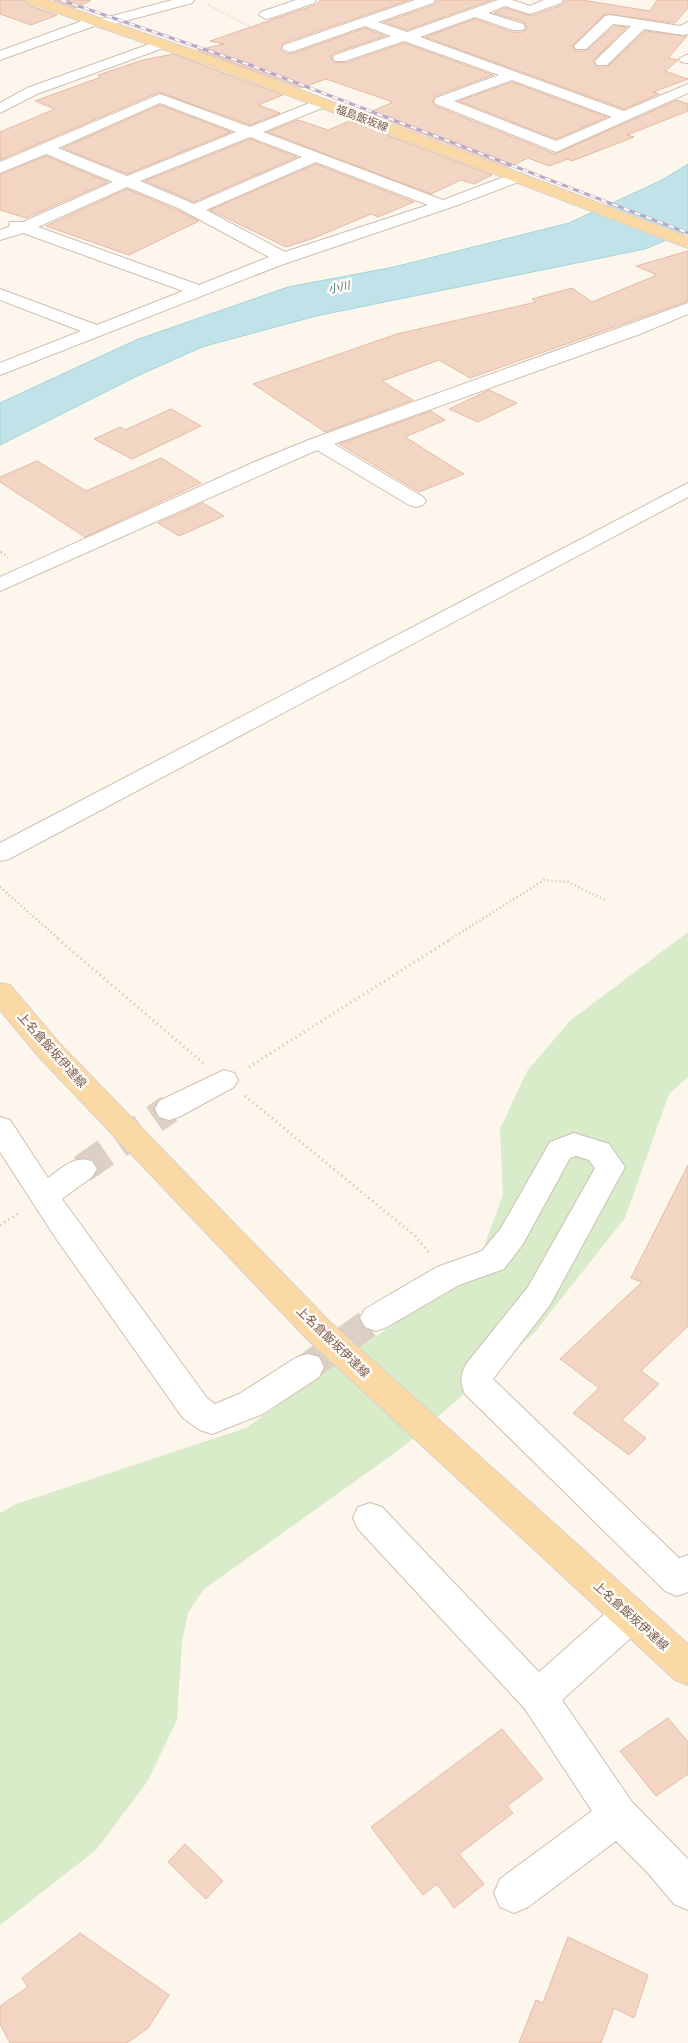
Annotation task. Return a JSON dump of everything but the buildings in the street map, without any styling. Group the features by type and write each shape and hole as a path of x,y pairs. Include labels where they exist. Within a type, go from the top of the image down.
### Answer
{"main road":[{"name":"福島飯坂線","path":"34,0 162,44 322,103 688,244"},
{"name":"上名倉飯坂伊達線","path":"0,992 50,1051 318,1330 688,1668"}],"street":[{"path":"0,56 99,22 187,0"},
{"path":"254,5 270,14 309,0"},
{"path":"289,48 428,0"},
{"path":"340,58 475,13 504,1 530,10 556,0"},
{"path":"475,13 518,27"},
{"path":"581,46 610,19 683,31 688,26"},
{"path":"365,22 624,116"},
{"path":"602,62 642,24"},
{"path":"0,109 32,91 162,44"},
{"path":"513,75 441,101 556,147 683,91"},
{"path":"660,87 683,91"},
{"path":"0,168 160,98 443,205"},
{"path":"0,235 23,228 127,182 322,103"},
{"path":"45,148 194,210 282,258"},
{"path":"194,210 315,157"},
{"path":"0,369 282,258 521,180"},
{"path":"0,220 200,291"},
{"path":"0,294 98,331"},
{"path":"0,585 259,467 318,443 634,330 688,308"},
{"path":"318,443 416,500"},
{"path":"0,853 688,489"},
{"path":"169,1109 224,1080"},
{"path":"0,1128 66,1229 195,1408 212,1420 251,1404 308,1367"},
{"path":"376,1318 448,1276 492,1260 512,1236 560,1150 574,1144 599,1152 610,1167 539,1296 477,1374 477,1384 677,1580 688,1571"},
{"path":"45,1196 82,1169"},
{"path":"370,1518 538,1697 618,1816 662,1859 688,1890"},
{"path":"538,1697 630,1615"},
{"path":"514,1893 618,1816"}],"path":[{"path":"206,4 255,30"},
{"path":"224,1080 240,1073 544,880 556,878 566,881 605,900"}],"green space":[{"path":"688,932 688,1077 669,1094 625,1218 534,1333 403,1447 203,1590 188,1613 182,1641 177,1720 147,1782 96,1850 0,1925 0,1513 16,1504 246,1428 477,1265 503,1195 500,1129 527,1071 571,1020"}],"water":[{"name":"小川","path":"688,164 688,231 645,249 316,316 202,347 135,377 0,445 0,403 136,340 288,287 394,267 569,223 662,180"}],"tunnel":[{"path":"82,1169 169,1109"},
{"path":"308,1367 376,1318"}],"railway":[{"path":"61,0 250,65 688,233"}]}
